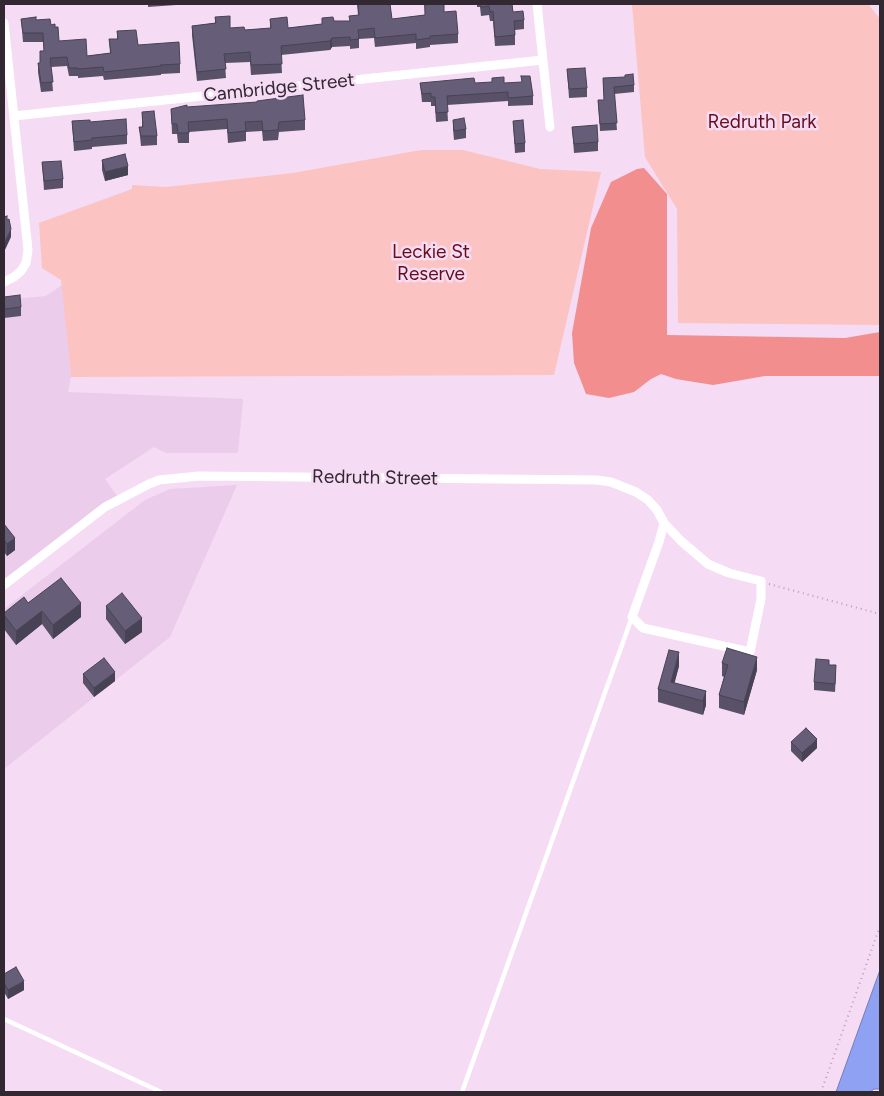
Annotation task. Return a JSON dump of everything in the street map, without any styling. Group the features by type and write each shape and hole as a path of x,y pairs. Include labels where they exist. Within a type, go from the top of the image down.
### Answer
{"street":[{"path":"537,4 550,127"},
{"path":"4,23 5,56 14,116 28,250 26,262 21,271 4,282"},
{"name":"Cambridge Street","path":"14,116 543,60"},
{"name":"Redruth Street","path":"4,585 105,507 159,480 199,476 597,480 624,486 636,492 652,505 664,523 681,541 708,564 729,573 761,582"},
{"path":"664,523 632,617 643,628 750,652 761,599 761,582"}],"lane":[{"path":"462,1092 632,617"},
{"path":"4,1019 161,1092"}],"path":[{"path":"761,582 880,614"},
{"path":"821,1092 880,926"}],"shaded area":[{"path":"644,168 667,194 667,335 845,338 880,332 880,376 765,376 713,385 676,379 661,374 634,392 609,398 586,394 574,363 572,333 591,228 611,182 637,169"},
{"path":"62,285 71,377 68,392 243,399 238,453 166,453 154,447 105,479 117,496 4,579 4,300 46,296"},
{"path":"237,485 170,637 4,769 4,609 145,500 170,489"}],"green space":[{"name":"Redruth Park","path":"632,4 868,4 880,19 880,325 678,323 677,209 645,157"},
{"name":"Leckie St Reserve","path":"421,150 463,150 540,169 601,172 554,375 71,377 61,280 42,268 39,223 132,189 132,185 166,187 293,173"}],"water":[{"path":"880,970 880,1089 874,1089 870,1092 836,1092"}],"building":[{"path":"358,4 390,4 392,19 425,15 425,4 444,4 444,12 456,11 458,34 430,36 430,38 416,40 416,34 375,38 374,28 358,30 359,39 350,40 350,37 332,38 330,41 281,46 282,64 251,65 250,52 224,54 226,69 197,72 192,26 216,23 215,17 230,16 230,28 244,27 245,30 271,28 270,19 287,17 288,28 322,24 322,18 333,17 334,21 350,21 349,16 359,15"},
{"path":"480,4 512,4 513,12 523,11 524,20 514,21 515,35 495,37 493,11 490,12 489,6 481,7"},
{"path":"36,17 36,20 50,19 51,25 55,24 55,27 58,27 59,41 86,39 87,56 111,53 109,39 118,39 117,31 136,30 138,45 179,42 180,64 104,72 103,67 69,68 67,57 50,58 53,82 41,83 38,63 40,63 40,51 44,51 43,33 23,33 21,19"},
{"path":"585,68 587,88 569,89 567,69"},
{"path":"633,74 634,85 614,87 617,123 600,124 598,100 604,100 603,78 625,77 625,75"},
{"path":"521,76 530,76 533,96 508,98 508,92 447,96 448,112 436,113 435,97 431,97 431,93 422,94 420,83 474,78 475,83 492,82 492,78 504,77 504,83 522,82"},
{"path":"303,95 305,120 279,122 278,130 263,131 262,121 245,122 246,131 228,133 227,119 188,122 189,133 178,133 177,124 172,124 171,109 187,105 187,107 257,102"},
{"path":"154,111 157,136 141,136 139,127 143,127 142,112"},
{"path":"464,118 466,129 454,131 453,120"},
{"path":"126,119 127,135 92,138 92,140 74,142 72,121 90,120 90,122"},
{"path":"523,120 525,143 515,144 513,121"},
{"path":"597,125 598,142 574,144 572,127"},
{"path":"125,154 128,166 105,172 102,160"},
{"path":"61,161 63,179 44,181 42,162"},
{"path":"7,216 11,229 4,243 4,217"},
{"path":"20,295 21,307 4,309 4,297"},
{"path":"4,524 15,538 7,544 4,540"},
{"path":"61,578 81,603 53,625 42,611 16,631 4,613 24,597 28,603"},
{"path":"122,593 142,618 125,631 106,606"},
{"path":"727,648 757,657 744,702 719,695 728,665 722,663"},
{"path":"669,650 679,652 671,682 706,691 703,701 658,689"},
{"path":"104,658 115,672 94,688 83,674"},
{"path":"816,659 829,660 829,665 836,665 835,684 814,682"},
{"path":"806,728 817,739 802,753 791,742"},
{"path":"16,967 24,981 8,990 4,983 4,974"}]}
